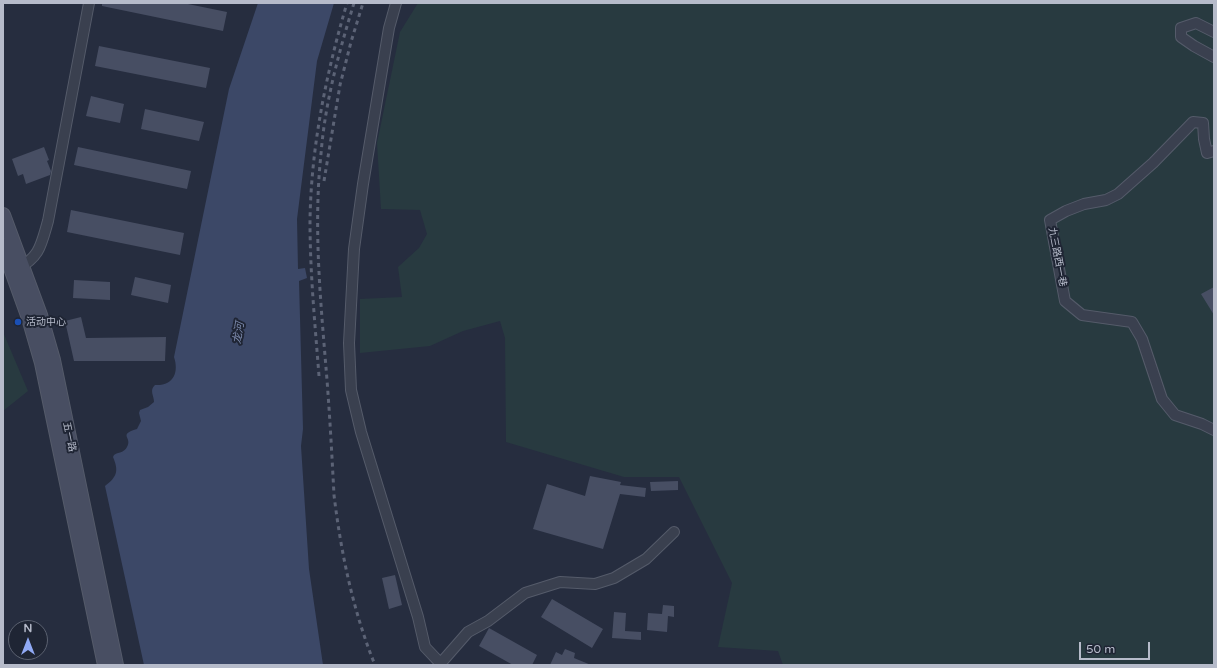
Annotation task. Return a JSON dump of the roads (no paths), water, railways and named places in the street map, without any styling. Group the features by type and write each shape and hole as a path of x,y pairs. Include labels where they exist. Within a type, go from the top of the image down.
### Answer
{"main road":[{"name":"五一路","path":"3,215 42,363 105,665"},
{"name":"五一路","path":"3,246 17,268 40,315 53,360 116,665"}],"street":[{"path":"17,268 28,263 40,249 48,221 89,3"},
{"path":"396,3 389,28 363,184 354,249 349,343 351,390 360,432 418,617 425,648 441,664 468,632 488,621 525,593 560,582 595,584 614,578 646,559 674,532"},
{"path":"1214,32 1196,23 1181,28 1181,36 1194,46 1214,57"},
{"name":"九三路西一巷","path":"1214,151 1207,153 1202,123 1193,122 1153,163 1118,194 1106,200 1084,204 1066,211 1050,220 1065,302 1082,315 1132,322 1142,339 1162,398 1175,415 1202,424 1214,430"}],"water":[{"name":"龙河","path":"258,3 334,3 317,61 297,219 298,269 305,268 307,278 299,281 303,429 301,446 309,569 323,665 144,665 105,486 112,480 116,473 116,466 113,457 114,455 126,449 128,444 128,433 137,429 141,421 139,413 140,410 148,407 154,402 152,391 153,387 155,385 167,383 174,377 176,368 174,357 229,89"}],"railway":[{"path":"319,376 311,260 310,221 313,166 326,84 347,3"},
{"path":"354,3 338,59 326,115 319,182 318,239 320,295 334,495 344,560 354,603 375,665"},
{"path":"324,181 340,85 363,3"}],"place":[{"name":"活动中心","path":"18,322"}]}
